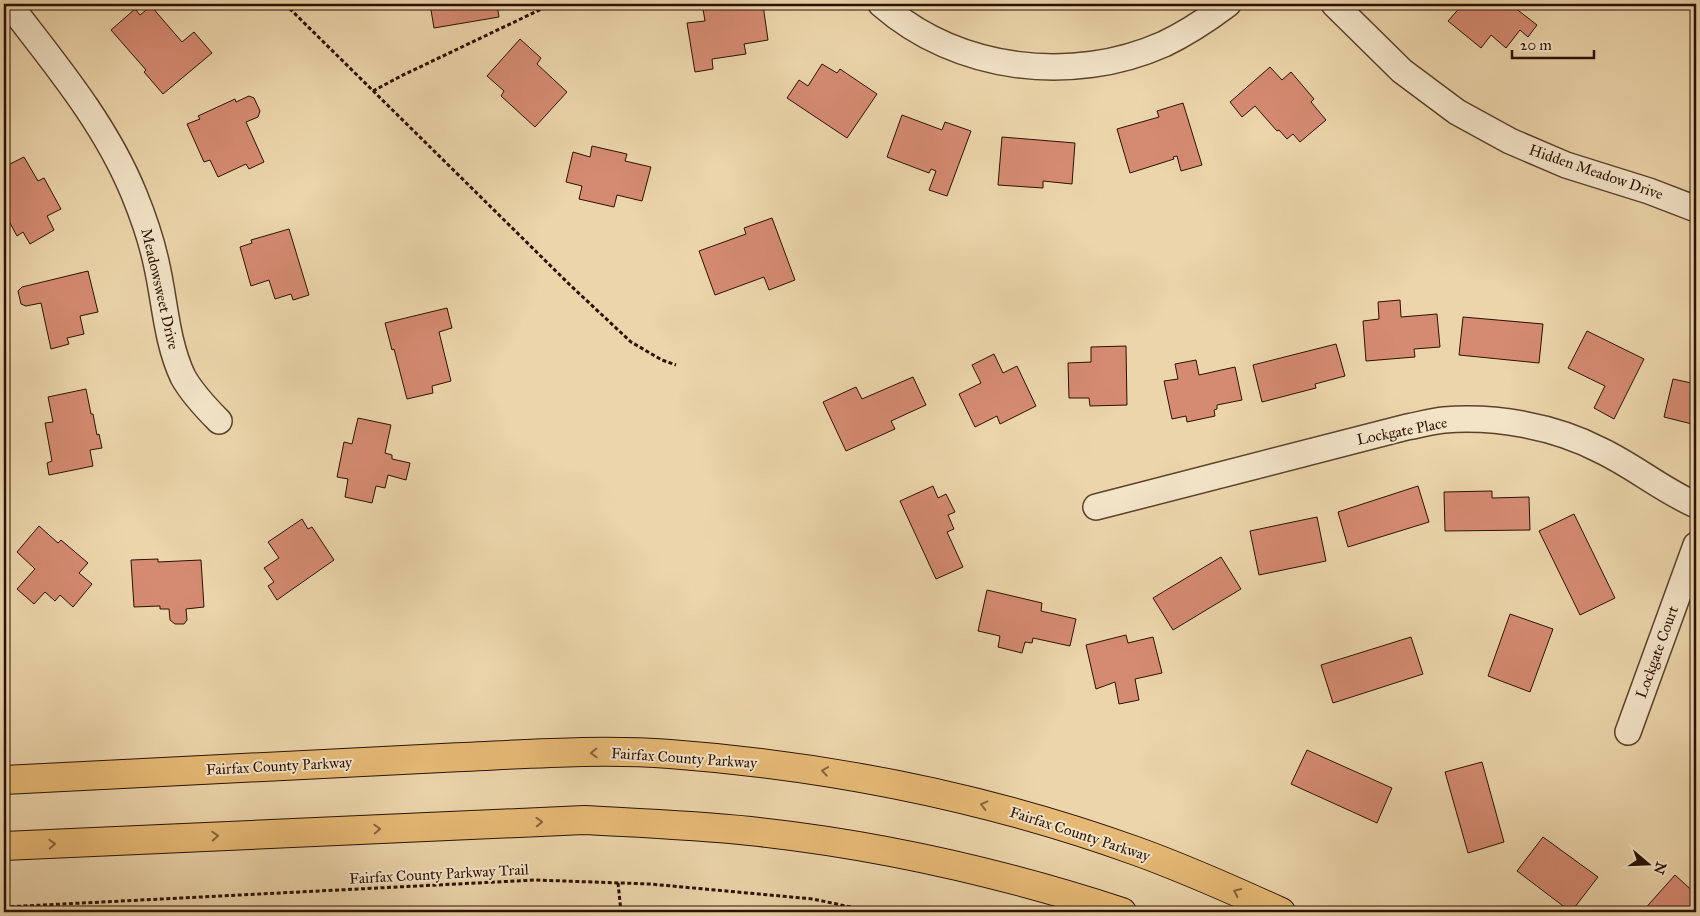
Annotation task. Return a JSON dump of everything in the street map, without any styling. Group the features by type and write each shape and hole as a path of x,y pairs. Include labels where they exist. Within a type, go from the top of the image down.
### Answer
{"highway":[{"name":"Fairfax County Parkway","path":"4,780 397,760 606,752 668,754 748,762 854,775 1027,816 1136,851 1214,881 1281,912"},
{"path":"4,846 584,820 676,824 842,843 1007,878 1122,912"}],"street":[{"name":"Meadowsweet Drive","path":"9,4 79,96 117,158 146,226 156,261 172,348 184,378 218,421"},
{"path":"881,4 926,35 961,51 1000,62 1040,67 1080,66 1123,58 1163,44 1202,24 1228,4"},
{"name":"Hidden Meadow Drive","path":"1334,4 1402,71 1457,112 1510,141 1566,165 1649,190 1696,209"},
{"name":"Lockgate Place","path":"1096,507 1407,427 1444,420 1484,420 1527,426 1565,435 1601,450 1674,495 1696,505"},
{"name":"Lockgate Court","path":"1628,732 1696,545"}],"path":[{"path":"285,4 631,342 662,360 676,365"},
{"path":"373,91 552,4"},
{"name":"Fairfax County Parkway Trail","path":"4,907 536,880 660,885 813,899 874,912"},
{"path":"618,884 621,912"}],"building":[{"path":"430,4 497,4 499,17 434,28"},
{"path":"737,4 739,9 763,5 768,40 744,44 746,54 712,59 713,69 695,72 687,23 705,21 703,9"},
{"path":"1463,4 1510,4 1537,25 1528,37 1520,30 1506,48 1491,35 1481,48 1448,21"},
{"path":"151,6 182,42 194,32 212,53 163,94 144,72 146,70 111,30 135,9 140,15"},
{"path":"520,39 541,58 537,64 567,92 535,127 501,96 504,91 487,76"},
{"path":"822,64 837,73 840,69 877,94 847,138 787,98 799,80 808,86"},
{"path":"1270,67 1282,80 1291,72 1314,99 1311,102 1326,120 1300,142 1293,134 1287,139 1279,130 1277,131 1255,106 1242,117 1230,102"},
{"path":"249,96 254,98 260,111 258,117 246,122 264,162 249,169 246,164 218,177 210,160 204,162 187,124 200,119 198,116 235,99 236,102"},
{"path":"1183,103 1202,165 1181,171 1177,156 1173,157 1174,159 1130,173 1117,129 1159,117 1157,111"},
{"path":"902,115 942,130 945,122 971,131 947,196 929,190 936,171 931,169 929,173 887,157"},
{"path":"1002,137 1075,143 1072,184 1043,181 1043,188 998,185"},
{"path":"592,146 627,154 625,161 651,167 642,201 617,195 614,207 579,199 582,186 566,182 573,152 590,157"},
{"path":"24,157 38,181 44,178 61,209 47,216 54,230 30,244 23,232 17,236 4,212 4,198 7,196 4,190 4,167"},
{"path":"772,218 795,280 769,290 764,277 715,295 699,251 746,234 744,228"},
{"path":"289,229 309,295 293,300 291,294 275,299 269,280 251,286 240,247 252,243 251,240"},
{"path":"88,271 98,312 80,316 84,334 67,338 69,344 51,349 41,303 26,306 21,304 18,291 22,287"},
{"path":"1400,300 1401,317 1437,314 1440,347 1414,349 1415,357 1366,361 1363,321 1379,319 1378,302"},
{"path":"447,308 452,328 439,332 451,381 432,386 433,393 407,399 385,323"},
{"path":"1463,317 1543,324 1539,363 1459,355"},
{"path":"1587,331 1644,359 1614,419 1594,408 1605,386 1568,368"},
{"path":"1336,344 1345,376 1315,384 1316,388 1262,402 1253,365"},
{"path":"1126,346 1127,405 1090,406 1089,398 1069,398 1068,363 1091,362 1091,347"},
{"path":"994,354 1003,373 1017,366 1036,406 1000,424 997,416 975,427 959,394 981,383 972,365"},
{"path":"1196,360 1199,375 1235,367 1242,400 1217,405 1217,409 1214,410 1215,416 1187,422 1186,416 1172,419 1164,381 1178,379 1175,364"},
{"path":"913,377 926,405 891,421 895,429 846,451 823,402 856,387 862,399"},
{"path":"1673,379 1696,384 1696,425 1664,417"},
{"path":"86,389 91,414 93,414 97,435 99,434 102,448 90,450 93,466 49,475 47,463 52,461 45,423 53,422 48,397"},
{"path":"358,418 391,425 385,453 392,455 392,459 410,463 406,480 388,475 385,488 376,486 372,503 345,497 348,479 337,477 344,442 352,444"},
{"path":"933,486 938,498 946,494 955,512 948,515 954,529 947,532 963,567 936,579 900,501"},
{"path":"1418,486 1429,522 1348,547 1338,512"},
{"path":"1492,491 1492,498 1529,497 1530,530 1445,531 1444,492"},
{"path":"1574,514 1615,598 1580,615 1539,531"},
{"path":"1317,517 1326,561 1259,575 1250,531"},
{"path":"302,519 308,529 312,527 334,560 277,600 268,586 274,582 264,568 279,558 268,542"},
{"path":"39,526 58,543 61,540 88,563 79,573 92,584 73,607 60,595 55,601 45,592 34,604 17,589 35,569 17,552"},
{"path":"1221,557 1241,589 1173,630 1153,598"},
{"path":"158,559 158,562 201,560 204,607 186,609 187,620 184,624 175,624 170,620 169,609 160,609 160,606 134,607 131,560"},
{"path":"987,590 1042,603 1041,611 1076,619 1070,646 1033,638 1032,643 1025,642 1022,653 998,647 1000,636 978,631"},
{"path":"1510,614 1553,629 1530,692 1488,676"},
{"path":"1126,635 1128,643 1153,637 1162,673 1135,679 1139,700 1119,704 1115,682 1096,689 1086,645"},
{"path":"1411,637 1423,674 1333,703 1321,665"},
{"path":"1307,750 1392,788 1377,823 1291,784"},
{"path":"1482,762 1504,842 1468,853 1445,772"},
{"path":"1543,837 1598,877 1571,912 1517,871"},
{"path":"1675,875 1696,894 1696,909 1693,912 1642,912"}]}
